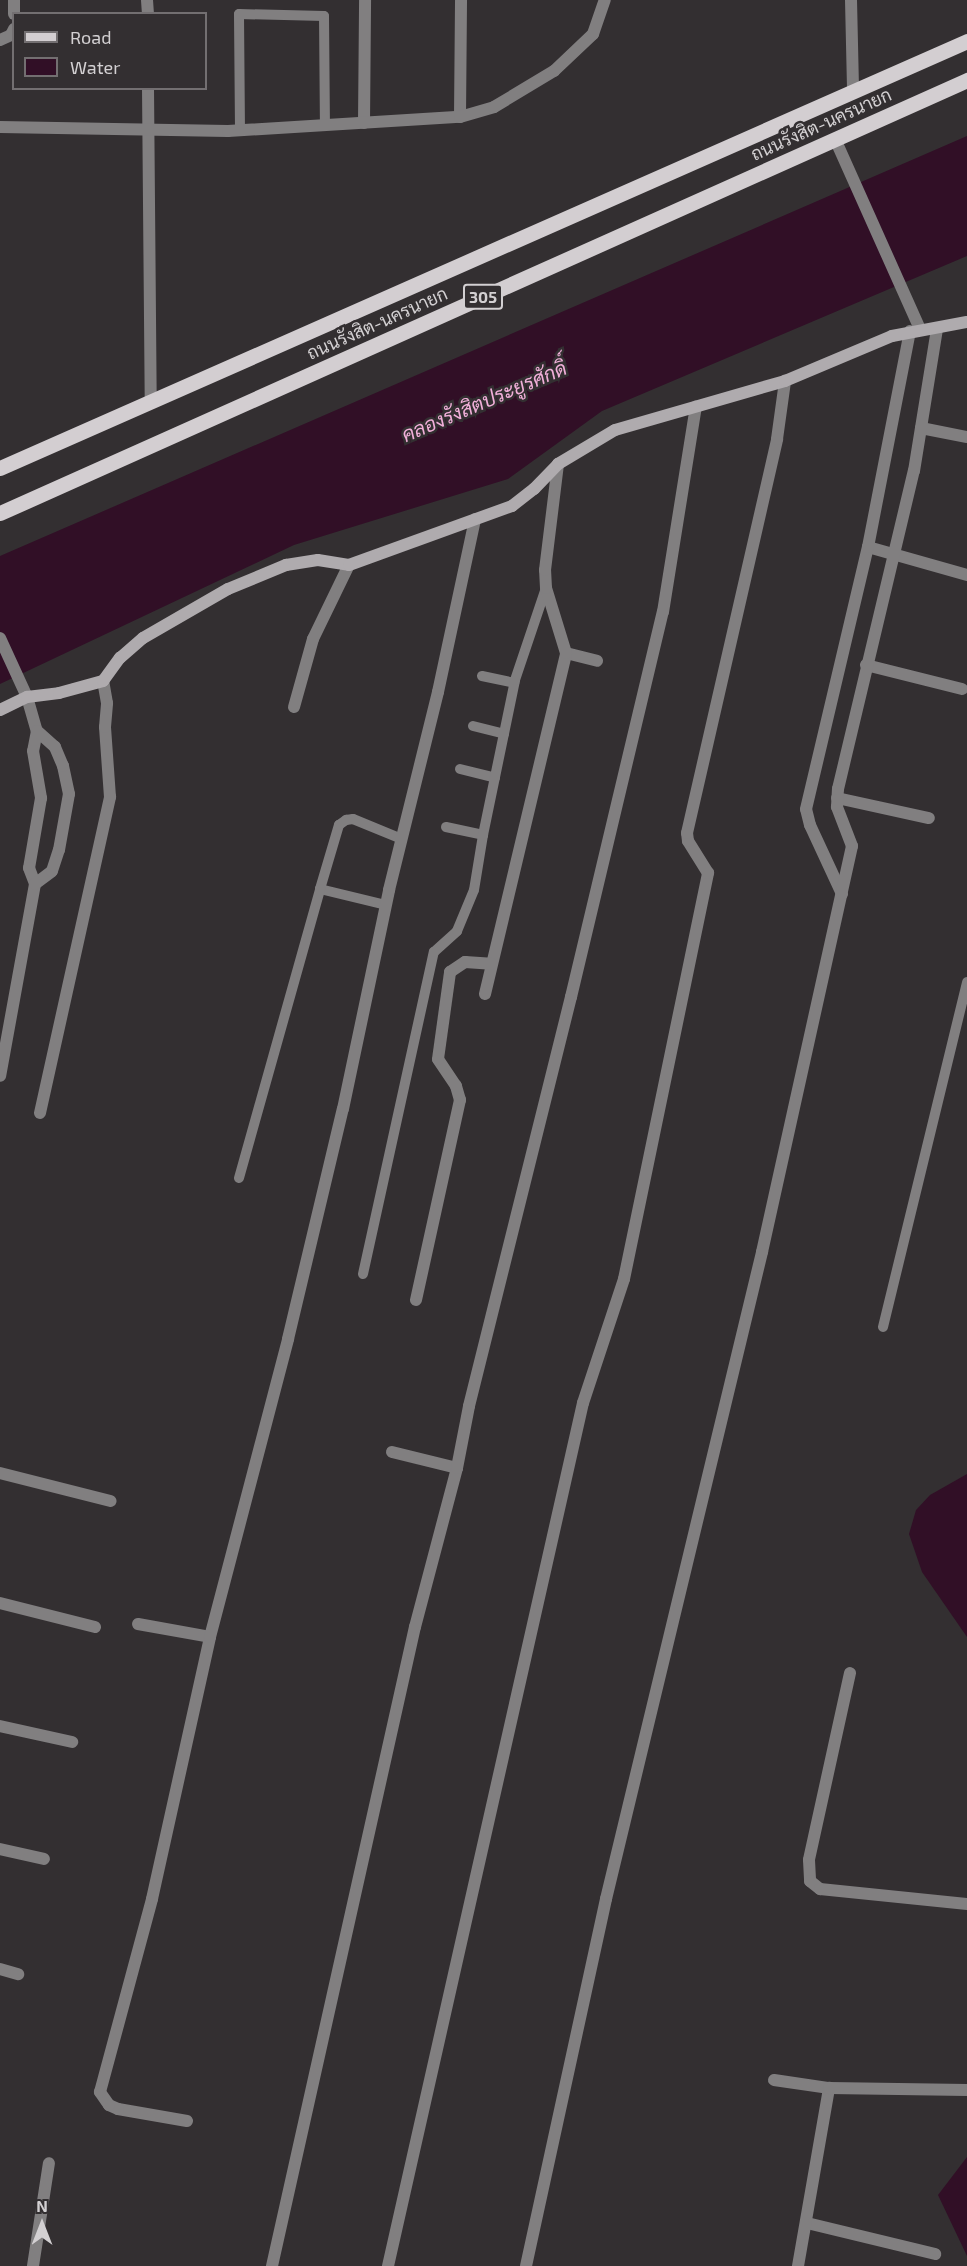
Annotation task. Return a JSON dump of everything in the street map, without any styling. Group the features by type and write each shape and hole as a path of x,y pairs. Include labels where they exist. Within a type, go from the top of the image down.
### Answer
{"main road":[{"name":"ถนนรังสิต-นครนายก","path":"0,468 967,41"},
{"name":"ถนนรังสิต-นครนายก","path":"0,513 967,80"}],"street":[{"path":"364,123 365,0"},
{"path":"460,117 461,0"},
{"path":"0,127 234,130 460,117 494,107 554,71 593,34 604,0"},
{"path":"850,0 853,91"},
{"path":"148,90 151,402"},
{"path":"835,139 903,291 915,330 868,547 806,809 810,825 842,894"},
{"path":"0,710 27,697 59,693 103,681 120,658 143,638 228,589 285,565 318,560 349,565 512,506 534,489 558,464 615,430 785,381 892,336 967,322"},
{"path":"526,2266 606,1899 762,1252 842,894 852,846 837,807 837,798 866,665 914,471 937,329"},
{"path":"388,2266 583,1403 624,1279 708,873 688,841 687,833 777,439 785,381"},
{"path":"272,2266 407,1661 457,1468 469,1406 571,998 663,612 696,407"},
{"path":"921,428 967,436"},
{"path":"485,994 490,964 566,653 546,588 545,570 558,464"},
{"path":"187,2121 118,2109 109,2105 100,2092 152,1899 210,1637 293,1316 343,1109 386,905 438,692 475,519"},
{"path":"868,547 967,575"},
{"path":"294,708 313,639 349,565"},
{"path":"0,638 27,697 37,730 33,751 41,798 29,868 35,884 0,1076"},
{"path":"566,653 597,661"},
{"path":"866,665 962,689"},
{"path":"40,1113 110,796 105,727 107,703 103,681"},
{"path":"35,884 52,871 69,794 63,766 55,747 37,730"},
{"path":"837,798 929,818"},
{"path":"416,1300 460,1100 456,1086 438,1059 450,972 465,962 490,964"},
{"path":"392,1452 457,1468"},
{"path":"0,1473 111,1501"},
{"path":"0,1603 95,1627"},
{"path":"138,1624 210,1637"},
{"path":"850,1673 808,1860 810,1881 820,1889 964,1903"},
{"path":"0,1726 72,1742"},
{"path":"0,1849 44,1859"},
{"path":"0,1969 18,1974"},
{"path":"774,2079 829,2088 967,2090"},
{"path":"798,2266 829,2088"},
{"path":"33,2266 49,2163"},
{"path":"807,2223 934,2254"}],"lane":[{"path":"234,130 239,15 324,16 325,125"},
{"path":"363,1274 434,952 457,931 470,900 514,683 546,588"},
{"path":"482,676 514,683"},
{"path":"473,726 504,734"},
{"path":"460,769 495,778"},
{"path":"239,1178 339,825 346,820 353,819 402,839"},
{"path":"446,827 483,835"},
{"path":"320,889 386,905"},
{"path":"883,1327 967,982"}],"water":[{"name":"คลองรังสิตประยูรศักดิ์","path":"967,136 967,256 602,411 508,479 294,545 0,684 0,556"},
{"path":"967,1474 967,1637 922,1572 909,1534 916,1510 930,1495"},
{"path":"967,2157 967,2256 938,2195"}]}
